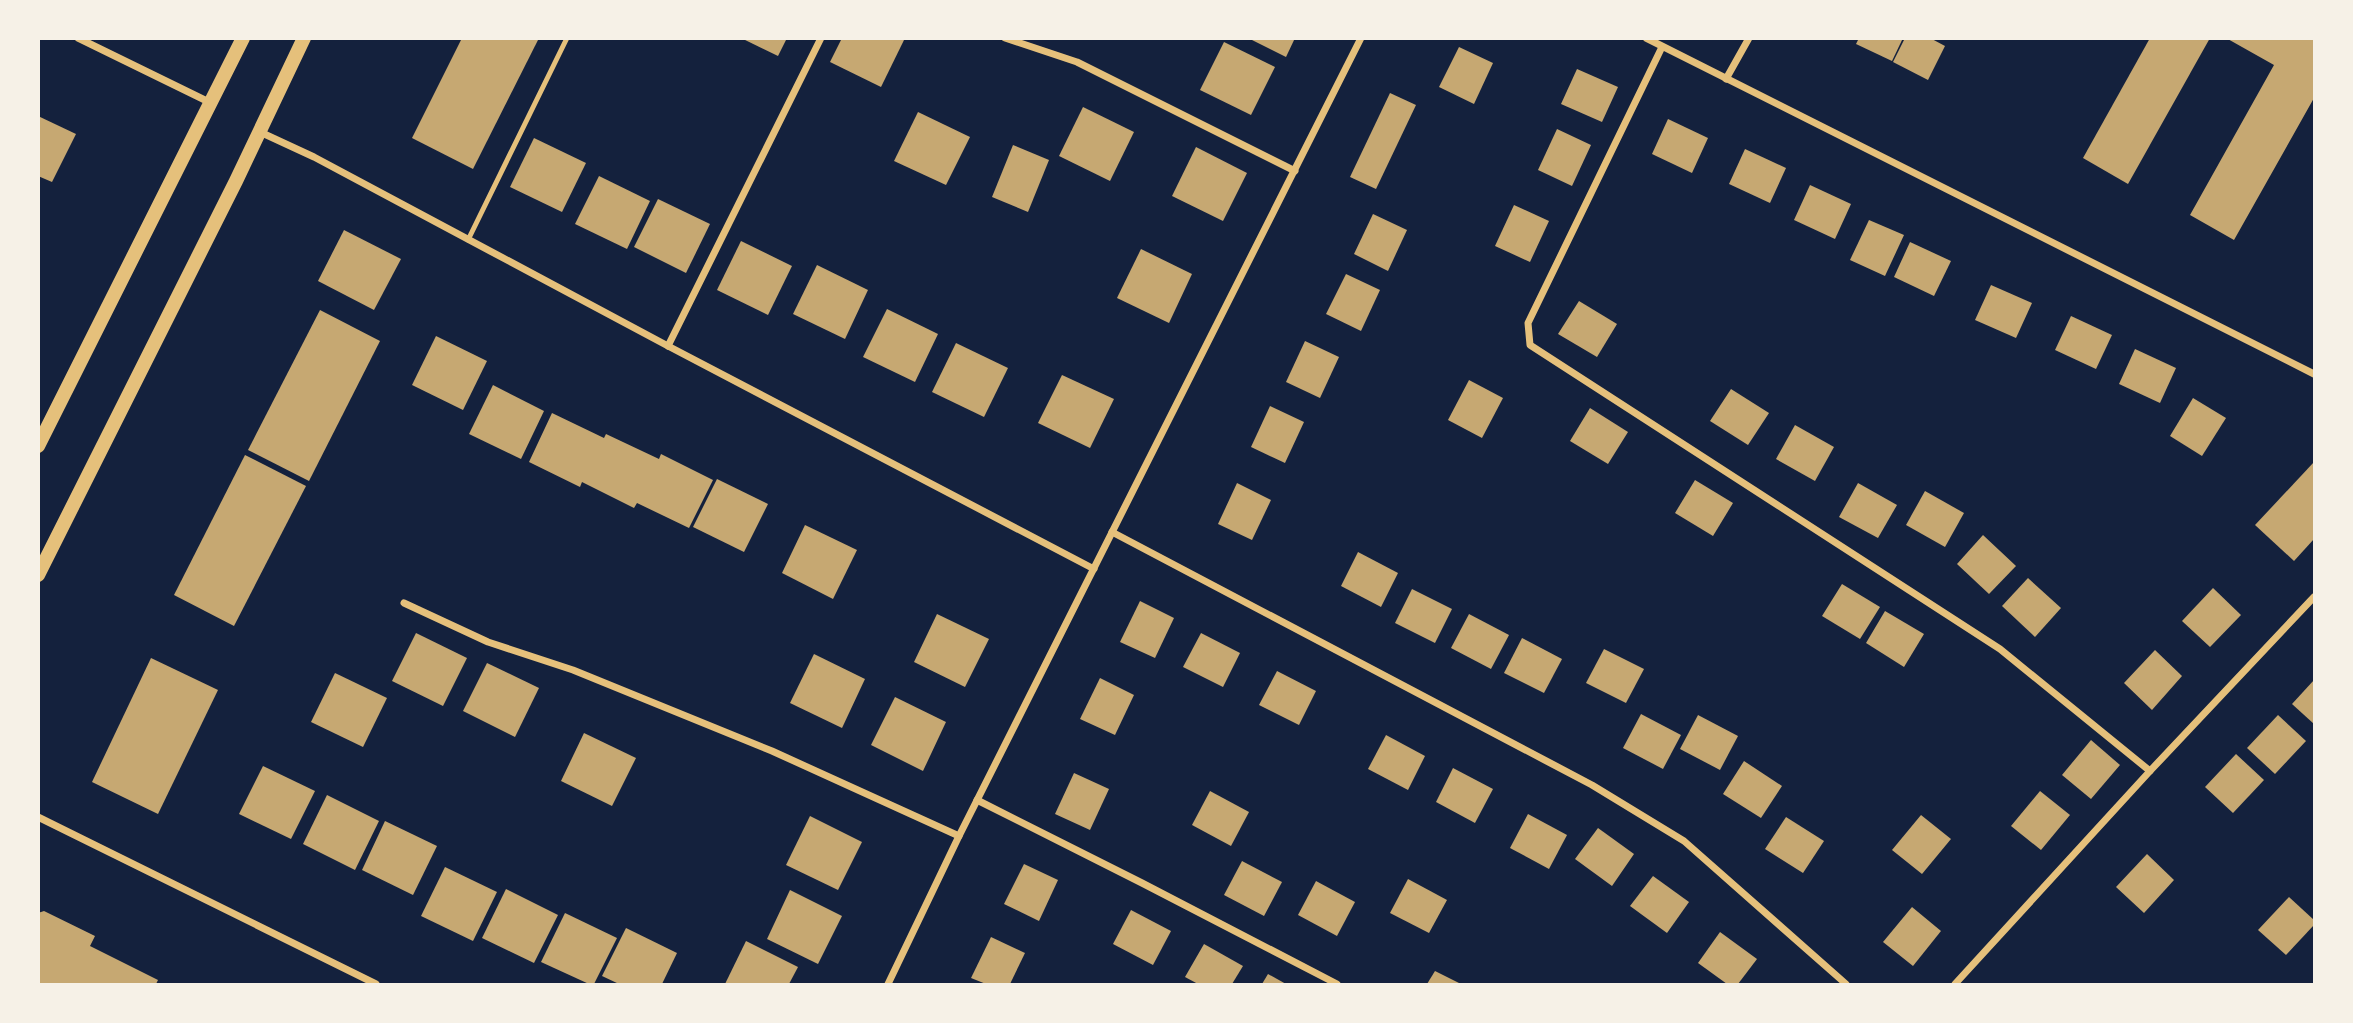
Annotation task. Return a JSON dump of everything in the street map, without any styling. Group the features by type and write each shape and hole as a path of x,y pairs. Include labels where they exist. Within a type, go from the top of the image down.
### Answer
{"main road":[{"path":"38,446 243,38"},
{"path":"38,575 304,38"}],"street":[{"path":"78,38 211,103"},
{"path":"668,346 821,38"},
{"path":"1005,38 1077,62 1295,171"},
{"path":"888,985 959,836 1361,38"},
{"path":"1646,38 2315,374"},
{"path":"1726,79 1749,38"},
{"path":"1662,47 1528,323 1530,345 2000,649 2150,771"},
{"path":"259,132 314,158 1094,569"},
{"path":"1112,532 1592,785 1673,834 1846,985"},
{"path":"1955,985 2150,771 2315,597"},
{"path":"404,603 488,642 573,670 772,751 959,836"},
{"path":"977,800 1337,985"},
{"path":"38,817 376,985"}],"lane":[{"path":"468,240 567,38"}],"building":[{"path":"462,38 539,38 473,169 412,138"},
{"path":"741,38 787,38 778,56"},
{"path":"842,38 905,38 881,87 830,62"},
{"path":"1248,38 1295,38 1286,57"},
{"path":"1859,38 1903,38 1892,61 1856,44"},
{"path":"1905,38 1930,38 1945,46 1928,80 1893,62"},
{"path":"2150,38 2210,38 2128,184 2083,158"},
{"path":"2226,38 2314,38 2314,98 2234,240 2190,215 2274,65"},
{"path":"1224,42 1275,67 1251,115 1200,90"},
{"path":"1459,47 1493,63 1474,104 1439,87"},
{"path":"1577,69 1618,87 1602,122 1561,104"},
{"path":"1390,93 1416,105 1376,189 1350,177"},
{"path":"1083,107 1134,132 1110,181 1059,156"},
{"path":"918,112 970,137 946,185 894,161"},
{"path":"38,116 76,134 52,182 38,176"},
{"path":"1668,119 1708,138 1692,173 1652,154"},
{"path":"1557,129 1591,145 1572,186 1538,170"},
{"path":"534,138 586,163 562,212 510,187"},
{"path":"1013,145 1049,160 1028,212 992,197"},
{"path":"1196,147 1247,173 1223,221 1172,196"},
{"path":"1745,149 1786,168 1770,203 1729,184"},
{"path":"599,176 650,201 627,249 575,224"},
{"path":"1810,185 1851,204 1835,239 1794,220"},
{"path":"658,199 710,224 686,273 634,247"},
{"path":"1514,205 1549,221 1530,262 1495,246"},
{"path":"1373,214 1407,230 1388,271 1354,254"},
{"path":"1869,220 1904,235 1885,276 1850,260"},
{"path":"344,230 401,259 374,310 318,281"},
{"path":"741,241 792,266 768,315 717,290"},
{"path":"1910,242 1951,261 1934,296 1894,277"},
{"path":"1141,249 1192,274 1169,323 1117,298"},
{"path":"817,265 868,290 845,339 793,314"},
{"path":"1346,274 1380,290 1361,331 1326,314"},
{"path":"1991,285 2032,303 2016,338 1975,320"},
{"path":"1579,301 1617,324 1597,357 1558,334"},
{"path":"887,309 938,334 915,382 863,357"},
{"path":"320,310 380,341 309,481 248,450"},
{"path":"2071,316 2112,335 2096,369 2055,350"},
{"path":"436,336 487,361 463,410 412,385"},
{"path":"1305,341 1339,357 1320,398 1286,382"},
{"path":"956,343 1008,368 984,417 932,392"},
{"path":"2135,349 2176,368 2160,403 2119,384"},
{"path":"1062,375 1114,399 1090,448 1038,423"},
{"path":"1469,380 1503,398 1482,438 1448,420"},
{"path":"493,385 544,411 521,459 469,434"},
{"path":"1731,389 1769,413 1748,445 1710,421"},
{"path":"2193,398 2226,418 2202,456 2170,436"},
{"path":"1270,406 1304,422 1285,463 1251,447"},
{"path":"1590,408 1628,432 1608,464 1570,441"},
{"path":"552,413 604,438 606,434 659,459 661,454 713,480 689,528 637,503 634,508 582,482 580,487 529,462"},
{"path":"1795,425 1834,447 1815,481 1776,459"},
{"path":"245,455 306,486 234,626 174,595"},
{"path":"2314,462 2314,539 2294,561 2255,525"},
{"path":"717,479 768,504 744,552 693,527"},
{"path":"1695,480 1733,503 1713,536 1675,513"},
{"path":"1237,483 1271,500 1252,540 1218,524"},
{"path":"1858,483 1897,505 1878,538 1839,517"},
{"path":"1925,491 1964,513 1945,547 1906,525"},
{"path":"805,525 857,550 833,599 782,573"},
{"path":"1983,535 2016,566 1989,594 1957,564"},
{"path":"1358,552 1398,573 1381,607 1341,586"},
{"path":"2028,578 2061,608 2035,637 2002,606"},
{"path":"1842,584 1880,607 1860,639 1822,616"},
{"path":"2213,588 2241,615 2210,647 2182,621"},
{"path":"1412,589 1452,609 1435,643 1395,623"},
{"path":"1140,601 1174,618 1155,658 1120,642"},
{"path":"1885,611 1924,634 1904,667 1866,643"},
{"path":"937,614 989,639 965,687 914,662"},
{"path":"1469,614 1509,635 1491,669 1451,648"},
{"path":"416,633 467,658 443,706 392,681"},
{"path":"1201,633 1240,653 1223,687 1183,667"},
{"path":"1522,638 1562,659 1544,693 1504,673"},
{"path":"1604,649 1644,669 1626,703 1586,683"},
{"path":"2155,650 2182,676 2152,710 2124,683"},
{"path":"814,654 865,679 842,728 790,703"},
{"path":"151,658 218,690 158,814 92,782"},
{"path":"487,663 539,688 515,737 463,711"},
{"path":"1277,671 1316,691 1299,725 1259,705"},
{"path":"335,673 387,698 363,747 311,722"},
{"path":"1100,678 1134,695 1115,735 1080,719"},
{"path":"2314,680 2314,724 2292,704"},
{"path":"895,697 946,722 923,771 871,745"},
{"path":"1641,714 1681,735 1663,769 1623,748"},
{"path":"1698,715 1738,736 1720,770 1680,749"},
{"path":"2278,715 2306,741 2275,774 2247,748"},
{"path":"584,733 636,758 612,806 561,781"},
{"path":"1386,735 1425,756 1408,790 1368,769"},
{"path":"2091,740 2120,765 2091,799 2062,775"},
{"path":"2236,754 2264,780 2233,813 2205,787"},
{"path":"1744,761 1782,786 1761,818 1723,794"},
{"path":"263,766 315,791 291,839 239,814"},
{"path":"1453,768 1493,789 1475,823 1436,802"},
{"path":"1074,773 1109,789 1090,830 1055,814"},
{"path":"1210,791 1249,812 1231,846 1192,825"},
{"path":"2040,791 2070,815 2041,850 2011,826"},
{"path":"327,795 379,821 355,870 303,844"},
{"path":"1528,814 1567,835 1549,869 1510,848"},
{"path":"1921,815 1951,839 1922,874 1892,850"},
{"path":"810,816 862,842 838,890 786,865"},
{"path":"1786,817 1824,841 1803,873 1765,849"},
{"path":"385,821 437,846 413,895 362,870"},
{"path":"1598,828 1634,854 1612,886 1575,859"},
{"path":"2147,854 2174,880 2144,913 2116,887"},
{"path":"1242,861 1282,882 1264,916 1224,895"},
{"path":"1024,864 1058,880 1039,921 1004,904"},
{"path":"445,867 497,892 473,941 421,916"},
{"path":"1653,876 1689,902 1667,933 1630,906"},
{"path":"1408,879 1447,900 1429,933 1390,913"},
{"path":"1316,881 1355,902 1337,936 1298,915"},
{"path":"506,889 558,915 534,963 482,938"},
{"path":"790,890 842,916 818,964 767,939"},
{"path":"2289,897 2314,920 2314,925 2286,955 2258,930"},
{"path":"1912,907 1941,931 1913,966 1883,942"},
{"path":"1131,910 1171,931 1153,965 1113,944"},
{"path":"44,911 95,936 90,946 158,980 156,984 38,984 38,913"},
{"path":"565,913 617,938 594,984 541,962"},
{"path":"626,928 677,953 662,984 619,984 602,976"},
{"path":"1720,932 1757,959 1738,984 1727,984 1698,963"},
{"path":"991,937 1025,953 1010,984 986,984 971,978"},
{"path":"746,941 798,967 789,984 725,984"},
{"path":"1204,944 1243,966 1232,984 1198,984 1185,977"},
{"path":"1435,971 1461,984 1427,984"},
{"path":"1268,974 1286,984 1262,984"}]}
